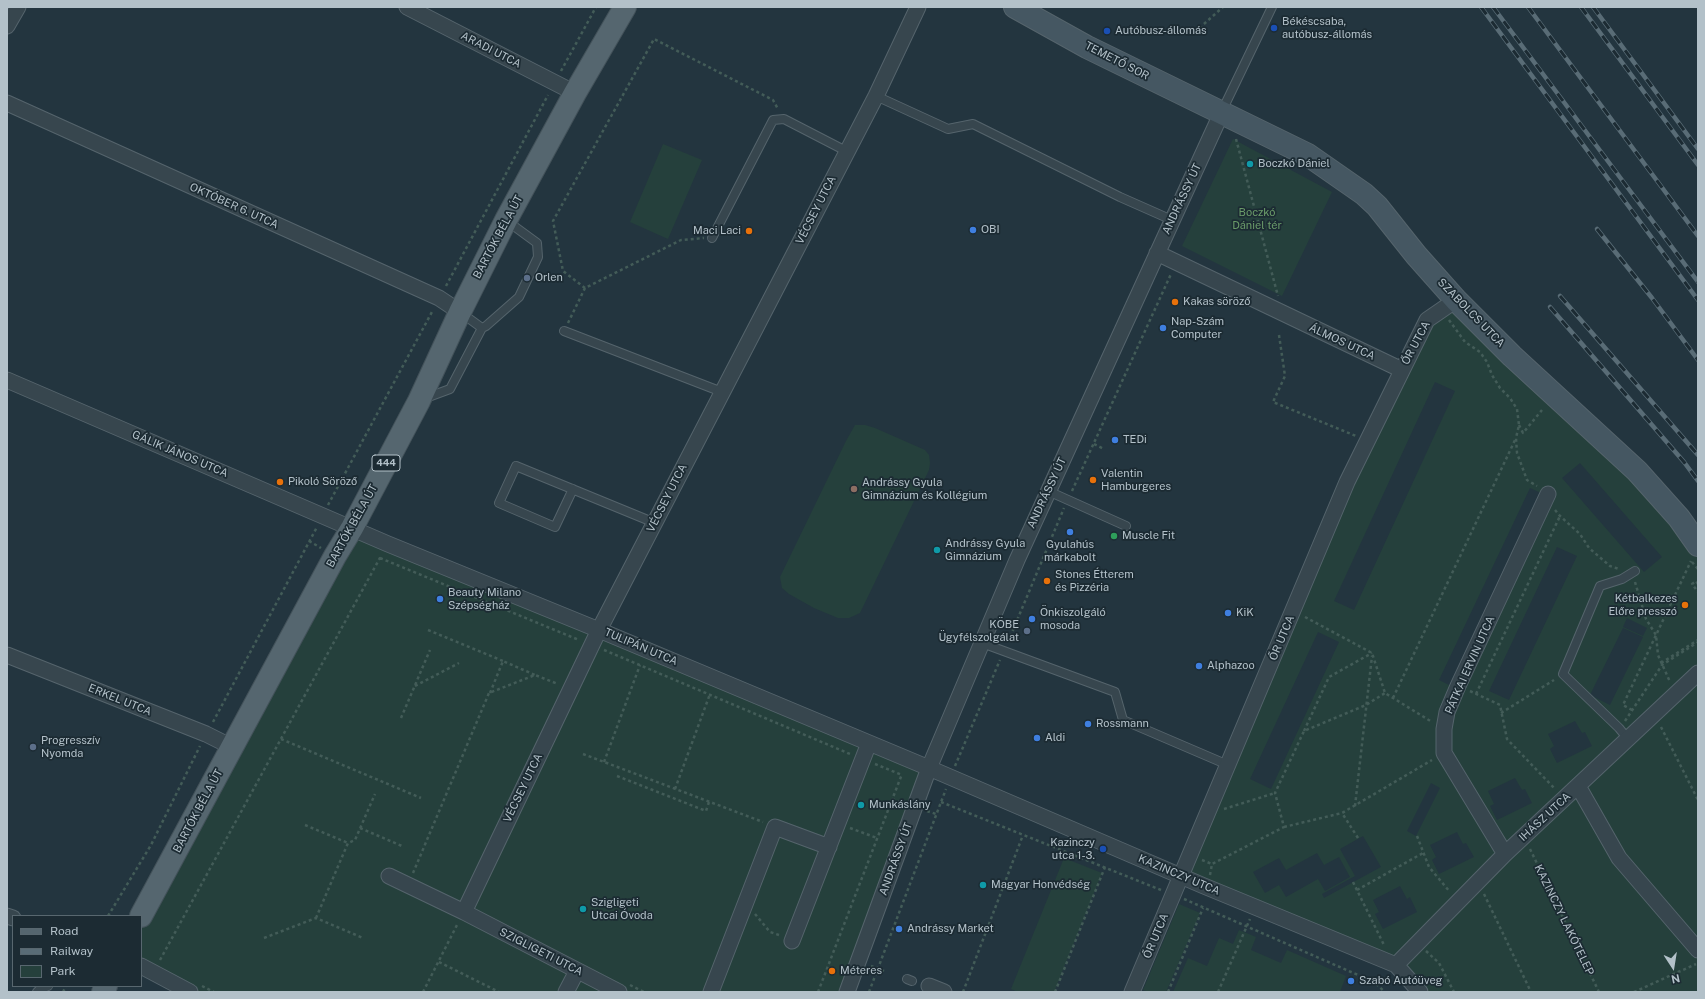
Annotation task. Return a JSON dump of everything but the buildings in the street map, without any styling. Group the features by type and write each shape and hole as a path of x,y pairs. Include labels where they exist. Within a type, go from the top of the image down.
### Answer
{"main road":[{"name":"BARTÓK BÉLA ÚT","path":"142,915 335,556 352,528 419,401 460,312 506,220 575,93 625,7"}],"street":[{"path":"7,26 18,7"},
{"name":"ARADI UTCA","path":"407,7 575,93"},
{"name":"VÉCSEY UTCA","path":"464,912 599,630 846,151 876,96 918,7"},
{"name":"TEMETŐ SOR","path":"1015,7 1087,46 1221,114"},
{"name":"OKTÓBER 6. UTCA","path":"7,103 439,298 460,312"},
{"name":"ANDRÁSSY ÚT","path":"847,992 929,768 982,643 1048,491 1221,114"},
{"name":"SZABOLCS UTCA","path":"1221,114 1308,156 1364,194 1377,206 1416,255 1449,305 1546,388 1637,471 1679,518 1695,553"},
{"name":"ÁLMOS UTCA","path":"1157,253 1402,370"},
{"name":"ŐR UTCA","path":"1132,992 1347,482 1427,320 1449,305"},
{"name":"GÁLIK JÁNOS UTCA","path":"7,380 352,528"},
{"name":"PÁTKAI ERVIN UTCA","path":"1444,753 1444,729 1447,712 1548,494"},
{"name":"TULIPÁN UTCA","path":"352,528 929,768"},
{"name":"ERKEL UTCA","path":"7,655 206,734 232,747"},
{"name":"IHÁSZ UTCA","path":"1396,965 1505,854 1698,673"},
{"path":"792,940 869,743"},
{"path":"1444,753 1505,854"},
{"name":"KAZINCZY UTCA","path":"929,768 1181,876 1396,965 1420,992"},
{"path":"1578,786 1619,858 1698,950"},
{"path":"711,992 775,827 829,847"},
{"name":"SZIGLIGETI UTCA","path":"389,876 464,912 619,992"},
{"path":"147,970 190,992"},
{"path":"566,992 577,971"},
{"path":"929,986 944,992"}],"lane":[{"path":"1221,114 1272,7"},
{"path":"876,96 948,129 973,124 1172,220"},
{"path":"712,238 773,120 784,119 846,151"},
{"path":"419,401 450,389 482,328 519,297 538,257 537,244 506,220"},
{"path":"460,312 482,328"},
{"path":"564,331 722,392"},
{"path":"573,489 555,527 499,503 516,466 573,489 654,523"},
{"path":"1048,491 1126,526"},
{"path":"1628,739 1619,728 1563,674 1600,586 1632,574"},
{"path":"982,643 1115,692 1123,720 1228,765"},
{"path":"37,992 46,987"}],"path":[{"path":"109,915 152,845 206,734 596,7"},
{"path":"1195,32 1223,7"},
{"path":"585,288 563,271 553,220 654,39 773,100 784,119"},
{"path":"1235,136 1283,313"},
{"path":"564,331 585,288 681,240 712,238"},
{"path":"869,992 940,802 1068,500 1176,263"},
{"path":"1449,305 1456,332 1465,342 1480,352 1487,362 1492,375 1500,388 1510,398 1517,409 1519,425 1523,434 1542,410"},
{"path":"1279,335 1285,376 1273,402 1367,441"},
{"path":"1393,698 1516,438 1519,425"},
{"path":"1516,438 1517,453 1527,480 1548,494 1554,509 1580,534 1589,548 1610,566 1632,574 1646,619 1656,635 1658,655 1676,694"},
{"path":"1094,444 1104,449"},
{"path":"1476,694 1560,516"},
{"path":"1632,710 1623,705 1695,553"},
{"path":"147,970 281,739 382,554"},
{"path":"380,558 902,775"},
{"path":"1698,584 1696,581 1692,584 1698,592"},
{"path":"1299,614 1372,653 1385,694 1444,729"},
{"path":"428,630 562,686"},
{"path":"1662,664 1698,641"},
{"path":"401,718 430,650"},
{"path":"1355,806 1372,653"},
{"path":"1284,827 1275,793 1329,676 1372,653"},
{"path":"412,875 503,661"},
{"path":"604,762 642,661"},
{"path":"414,686 459,663"},
{"path":"1502,713 1563,674"},
{"path":"489,693 535,675"},
{"path":"675,789 712,690"},
{"path":"1466,690 1500,705 1507,740 1555,789"},
{"path":"1304,731 1366,705 1385,694"},
{"path":"1661,727 1698,800"},
{"path":"281,739 421,798"},
{"path":"1212,864 1284,827 1342,813 1444,753"},
{"path":"583,754 775,827"},
{"path":"818,992 903,770"},
{"path":"617,776 706,811 709,802"},
{"path":"1223,810 1275,793"},
{"path":"316,918 348,843 355,840 375,794"},
{"path":"940,802 1173,894 1374,982 1385,992"},
{"path":"1342,813 1358,838"},
{"path":"838,823 877,838"},
{"path":"305,825 348,843"},
{"path":"360,828 402,846"},
{"path":"963,992 1023,835"},
{"path":"1416,836 1429,867 1450,892"},
{"name":"KAZINCZY LAKÓTELEP","path":"1530,848 1599,992"},
{"path":"1357,890 1423,853"},
{"path":"1196,857 1212,864"},
{"path":"1209,881 1212,864"},
{"path":"1055,992 1105,867"},
{"path":"1353,882 1386,948"},
{"path":"1483,892 1531,992"},
{"path":"745,903 770,932 792,940"},
{"path":"1168,992 1203,908"},
{"path":"423,992 464,912"},
{"path":"264,938 316,918 363,938"},
{"path":"1218,992 1244,932"},
{"path":"1418,943 1439,963 1454,992"},
{"path":"439,962 499,992"},
{"path":"1634,992 1698,962"}],"green space":[{"name":"Boczkó Dániel tér","path":"1233,139 1332,192 1282,296 1182,246"},
{"path":"663,144 702,160 668,239 630,222"},
{"path":"1455,303 1698,548 1698,670 1396,963 1183,875 1297,606 1428,321","holes":["1435,382 1455,391 1354,610 1334,601","1580,463 1662,557 1644,572 1562,478","1530,488 1541,493 1451,686 1439,680","1557,547 1577,556 1509,700 1489,691","1627,618 1647,628 1643,636 1623,627","1623,628 1643,637 1610,705 1590,695","1318,632 1339,642 1271,789 1250,779","1575,721 1582,733 1585,732 1592,746 1557,763 1550,749 1554,746 1548,734","1515,778 1522,790 1525,789 1532,803 1497,820 1490,806 1494,804 1488,791","1431,783 1440,788 1416,836 1407,831","1457,832 1463,844 1466,843 1474,857 1439,874 1432,860 1436,857 1430,845","1363,836 1381,867 1324,898 1322,894 1355,876 1340,849","1317,853 1324,865 1339,857 1350,877 1325,891 1318,879 1286,897 1279,885 1265,893 1253,872 1279,858 1286,870","1400,886 1407,899 1410,897 1417,912 1383,929 1375,914 1379,912 1373,900"]},
{"path":"855,425 865,425 875,428 925,450 929,455 930,463 929,470 860,613 849,618 838,618 814,608 789,594 782,588 780,577"},
{"path":"356,532 927,769 845,992 194,992 142,965 142,924"},
{"path":"1698,676 1698,992 1423,992 1400,965"},
{"path":"1064,858 1102,873 1054,992 1018,992 1011,989"},
{"path":"1179,904 1200,913 1166,992 1149,992 1143,990"},
{"path":"1239,930 1256,937 1251,950 1281,963 1287,950 1346,976 1340,992 1173,992 1188,958 1207,966 1219,938 1233,944"}],"railway":[{"path":"1481,7 1698,300"},
{"path":"1493,7 1698,282"},
{"path":"1528,7 1698,236"},
{"path":"1581,7 1698,165"},
{"path":"1593,7 1698,149"},
{"path":"1597,229 1652,298 1698,360"},
{"path":"1560,296 1698,455"},
{"path":"1550,307 1684,462 1698,481"}],"place":[{"name":"Békéscsaba, autóbusz-állomás","path":"1274,28"},
{"name":"Autóbusz-állomás","path":"1107,31"},
{"name":"Boczkó Dániel","path":"1250,164"},
{"name":"OBI","path":"973,230"},
{"name":"Maci Laci","path":"749,231"},
{"name":"Orlen","path":"527,278"},
{"name":"Kakas söröző","path":"1175,302"},
{"name":"Nap-Szám Computer","path":"1163,328"},
{"name":"TEDi","path":"1115,440"},
{"name":"Valentin Hamburgeres","path":"1093,480"},
{"name":"Pikoló Söröző","path":"280,482"},
{"name":"Andrássy Gyula Gimnázium és Kollégium","path":"854,489"},
{"name":"Gyulahús márkabolt","path":"1070,532"},
{"name":"Muscle Fit","path":"1114,536"},
{"name":"Andrássy Gyula Gimnázium","path":"937,550"},
{"name":"Stones Étterem és Pizzéria","path":"1047,581"},
{"name":"Beauty Milano Szépségház","path":"440,599"},
{"name":"Kétbalkezes Előre presszó","path":"1685,605"},
{"name":"KiK","path":"1228,613"},
{"name":"Önkiszolgáló mosoda","path":"1032,619"},
{"name":"KÖBE Ügyfélszolgálat","path":"1027,631"},
{"name":"Alphazoo","path":"1199,666"},
{"name":"Rossmann","path":"1088,724"},
{"name":"Aldi","path":"1037,738"},
{"name":"Progresszív Nyomda","path":"33,747"},
{"name":"Munkáslány","path":"861,805"},
{"name":"Kazinczy utca 1-3.","path":"1103,849"},
{"name":"Magyar Honvédség","path":"983,885"},
{"name":"Szigligeti Utcai Óvoda","path":"583,909"},
{"name":"Andrássy Market","path":"899,929"},
{"name":"Méteres","path":"832,971"},
{"name":"Szabó Autóüveg","path":"1351,981"}]}
